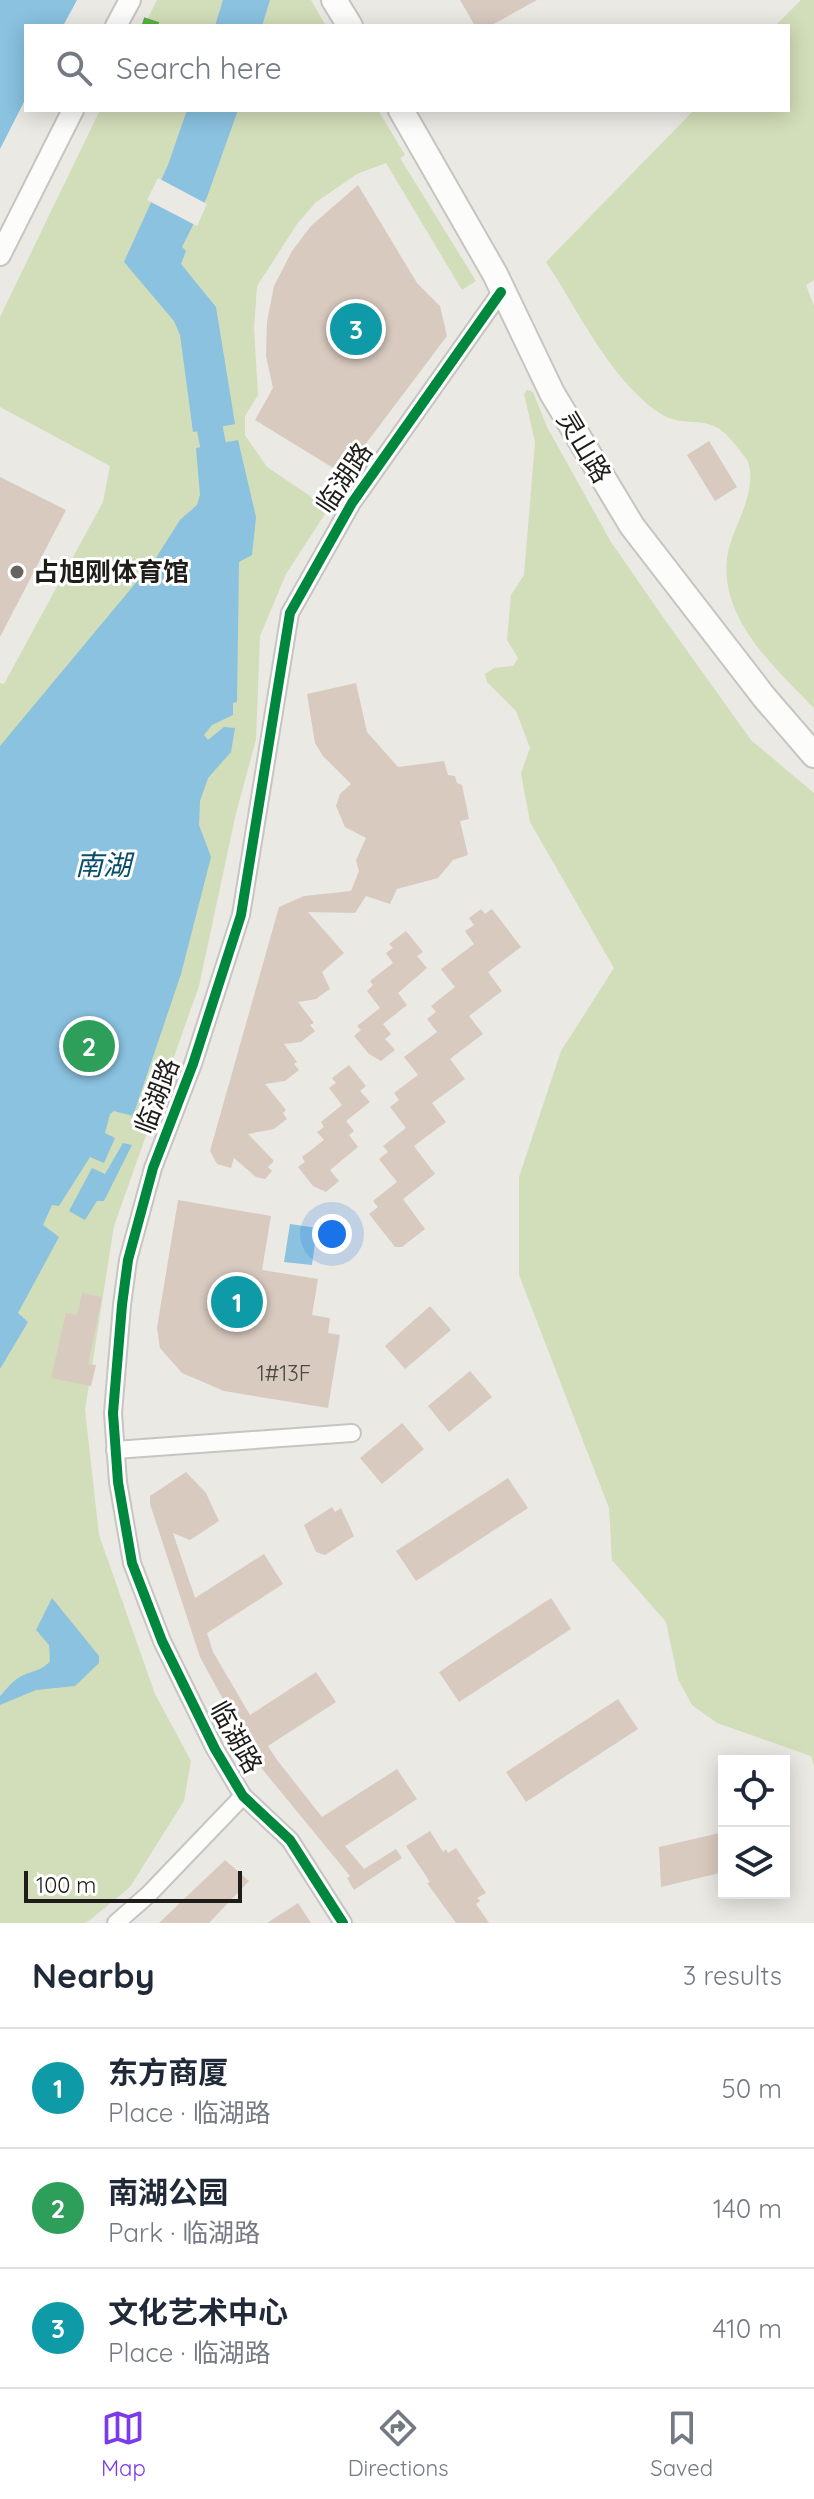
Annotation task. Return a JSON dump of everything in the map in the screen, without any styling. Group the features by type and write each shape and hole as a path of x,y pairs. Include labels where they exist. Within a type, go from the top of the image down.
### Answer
{"highway":[{"path":"334,0 349,24"},
{"name":"灵山路","path":"402,112 495,274 552,393 632,526 734,660 814,755"}],"main road":[{"path":"117,24 130,0"},
{"path":"0,255 72,112"}],"street":[{"name":"临湖路","path":"343,1923 290,1840 243,1796 215,1749 162,1641 132,1563 115,1450 113,1413 128,1260 153,1168 193,1064 241,915 290,613 352,503 501,292"},
{"path":"115,1450 352,1433"},
{"path":"116,1923 149,1894 243,1796"}],"green space":[{"path":"157,0 311,0 325,24 145,24"},
{"path":"801,0 814,0 814,280 806,285 814,306 814,708 780,674 749,635 729,592 726,569 730,544 750,483 747,460 727,435 717,428 669,418 641,398 596,343 546,262 692,112 790,112 790,24 777,24"},
{"path":"99,112 379,112 405,155 400,158 476,281 462,290 386,163 357,174 316,202 297,224 257,286 254,328 258,395 245,416 245,435 267,467 310,496 325,514 286,574 260,636 256,740 236,813 199,986 114,1226 85,1410 99,1535 155,1694 191,1761 184,1801 130,1887 84,1923 0,1923 0,683 4,684 103,502 110,466 0,407 0,317"},
{"path":"527,390 533,392 547,427 611,542 665,620 751,740 814,793 814,1766 811,1756 717,1723 692,1705 678,1679 666,1622 612,1560 609,1508 519,1275 519,1177 561,1051 614,968 530,822 521,773 530,748 516,711 487,682 485,674 494,668 513,666 518,658 507,640 511,595 524,575 535,442 524,394"}],"water":[{"path":"0,0 77,0 64,24 24,24 24,102 0,149"},
{"path":"223,0 270,0 263,24 216,24"},
{"path":"186,112 237,112 207,197 182,247 186,251 181,264 216,307 235,424 193,432 180,335 174,321 124,262 168,165"},
{"name":"南湖","path":"238,440 256,517 252,555 239,562 237,702 233,703 233,715 212,725 204,735 208,740 224,727 235,728 231,752 208,778 200,801 199,825 211,857 181,974 133,1116 114,1111 110,1114 105,1133 115,1138 104,1163 90,1157 59,1206 52,1205 43,1225 59,1237 18,1313 28,1322 0,1369 0,746 154,561 180,520 197,505 200,495 196,448"},
{"path":"123,1143 132,1145 104,1201 97,1201 85,1220 69,1211 92,1168 105,1174"},
{"path":"290,1224 317,1228 312,1265 284,1262"},
{"path":"52,1598 99,1656 99,1663 75,1686 36,1690 0,1705 0,1696 14,1681 50,1661 49,1645 36,1630"}],"pier":[{"path":"158,178 207,204 197,226 147,200"}],"building":[{"path":"460,0 537,0 494,24 474,24"},
{"path":"358,185 417,283 440,306 447,336 343,474 255,420 273,388 266,356 267,322 274,286 292,251 311,226"},
{"path":"709,441 737,487 715,501 687,455"},
{"name":"占旭刚体育馆","path":"0,477 66,510 0,637"},
{"path":"356,683 367,732 398,767 444,761 448,775 455,776 457,783 462,785 469,819 460,821 468,855 453,860 438,878 397,889 390,904 366,896 355,913 308,912 344,953 322,972 330,989 316,999 298,1002 314,1023 310,1025 315,1031 301,1042 284,1044 299,1070 285,1081 265,1084 286,1110 283,1113 287,1119 274,1129 248,1134 274,1161 268,1167 272,1171 265,1179 256,1177 234,1158 231,1168 217,1164 210,1151 279,907 304,896 351,891 359,871 356,860 366,838 345,827 336,806 340,794 351,784 323,756 315,743 307,694"},
{"path":"481,909 485,914 492,909 521,947 488,972 502,991 469,1016 483,1034 450,1059 465,1079 432,1103 446,1122 414,1146 435,1174 403,1199 425,1229 402,1247 395,1247 369,1214 378,1207 373,1201 397,1182 379,1159 388,1152 383,1146 406,1128 390,1107 399,1100 394,1093 418,1075 404,1057 437,1032 427,1019 436,1012 431,1006 455,987 441,969 474,944 465,931 474,925 469,918"},
{"path":"406,931 423,952 417,956 427,968 398,993 407,1005 383,1024 391,1034 385,1039 395,1050 381,1061 369,1054 354,1036 361,1030 357,1026 380,1008 367,991 373,985 370,981 393,963 386,953 393,948 389,944"},
{"path":"349,1065 366,1086 360,1091 370,1102 346,1121 354,1131 349,1135 358,1147 330,1170 339,1181 326,1192 313,1186 298,1167 305,1162 302,1157 324,1140 317,1132 324,1127 321,1122 342,1105 329,1088 336,1083 332,1078"},
{"path":"178,1200 271,1216 262,1270 318,1279 312,1315 330,1318 328,1333 340,1335 328,1408 224,1391 182,1373 160,1348 157,1328"},
{"path":"82,1293 102,1297 88,1364 96,1365 91,1386 51,1378 66,1313 77,1315"},
{"path":"430,1306 451,1330 405,1369 385,1346"},
{"path":"470,1371 492,1397 449,1432 428,1406"},
{"path":"402,1423 424,1449 382,1484 360,1458"},
{"path":"186,1472 206,1493 219,1521 190,1540 173,1533 195,1598 264,1554 283,1584 207,1633 213,1652 250,1715 316,1672 336,1702 268,1746 277,1760 322,1817 397,1769 417,1799 345,1846 364,1869 396,1849 402,1858 354,1890 347,1878 350,1876 258,1764 200,1657 150,1504 150,1496"},
{"path":"508,1478 528,1508 416,1581 396,1551"},
{"path":"332,1507 335,1512 341,1508 354,1536 325,1555 316,1552 304,1525"},
{"path":"551,1598 571,1629 459,1702 439,1672"},
{"path":"618,1699 638,1729 526,1802 506,1772"},
{"path":"430,1831 443,1852 446,1849 448,1853 456,1848 486,1893 477,1898 480,1901 476,1904 489,1923 456,1923 427,1883 430,1882 406,1846"},
{"path":"718,1833 718,1873 661,1887 659,1847"},
{"path":"225,1860 249,1881 209,1923 159,1923"},
{"path":"298,1903 311,1923 267,1923"}],"waterway":[{"path":"203,393 213,445"}],"marked path":[{"path":"143,21 152,24"}],"cycle path":[{"path":"343,1923 290,1840 243,1796 215,1749 162,1641 132,1563 118,1482 113,1413 122,1305 128,1260 153,1168 193,1064 241,915 290,613 352,503 501,292"}],"place":[{"name":"文化艺术中心","path":"356,329"},
{"name":"占旭刚体育馆","path":"17,572"},
{"name":"南湖公园","path":"89,1046"},
{"name":"东方商厦","path":"237,1302"}]}
